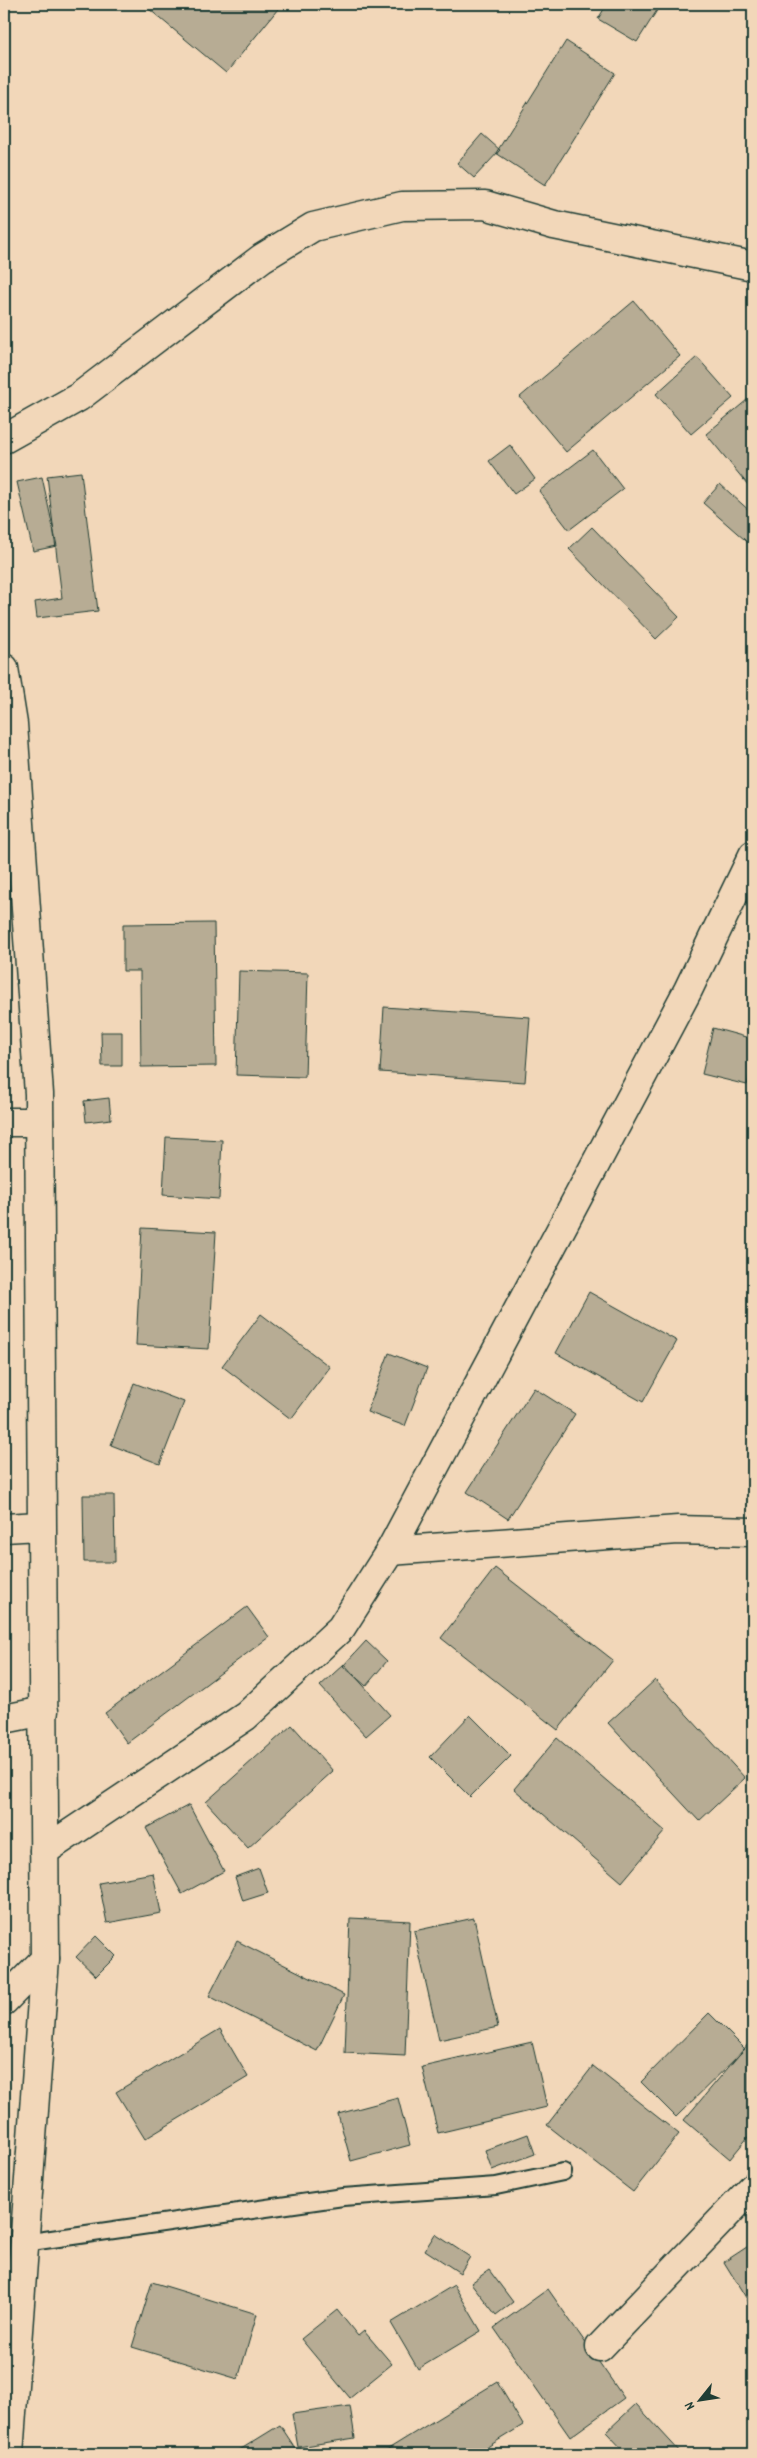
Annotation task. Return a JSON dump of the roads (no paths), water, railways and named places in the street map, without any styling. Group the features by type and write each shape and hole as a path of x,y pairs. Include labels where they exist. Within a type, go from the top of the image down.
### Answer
{"street":[{"path":"4,439 79,397 262,258 313,226 402,206 485,205 554,224 753,266"},
{"path":"4,668 13,724 38,1084 40,1526 44,1711 45,1959 9,2454"},
{"path":"44,1851 246,1716 340,1628 390,1550 688,990 753,855"},
{"path":"4,1122 39,1122"},
{"path":"4,1528 40,1526"},
{"path":"390,1550 678,1530 753,1532"},
{"path":"4,1719 44,1711"},
{"path":"4,2001 45,1959"},
{"path":"600,2346 753,2187"}],"lane":[{"path":"24,2243 343,2197 496,2186 563,2172"}]}
